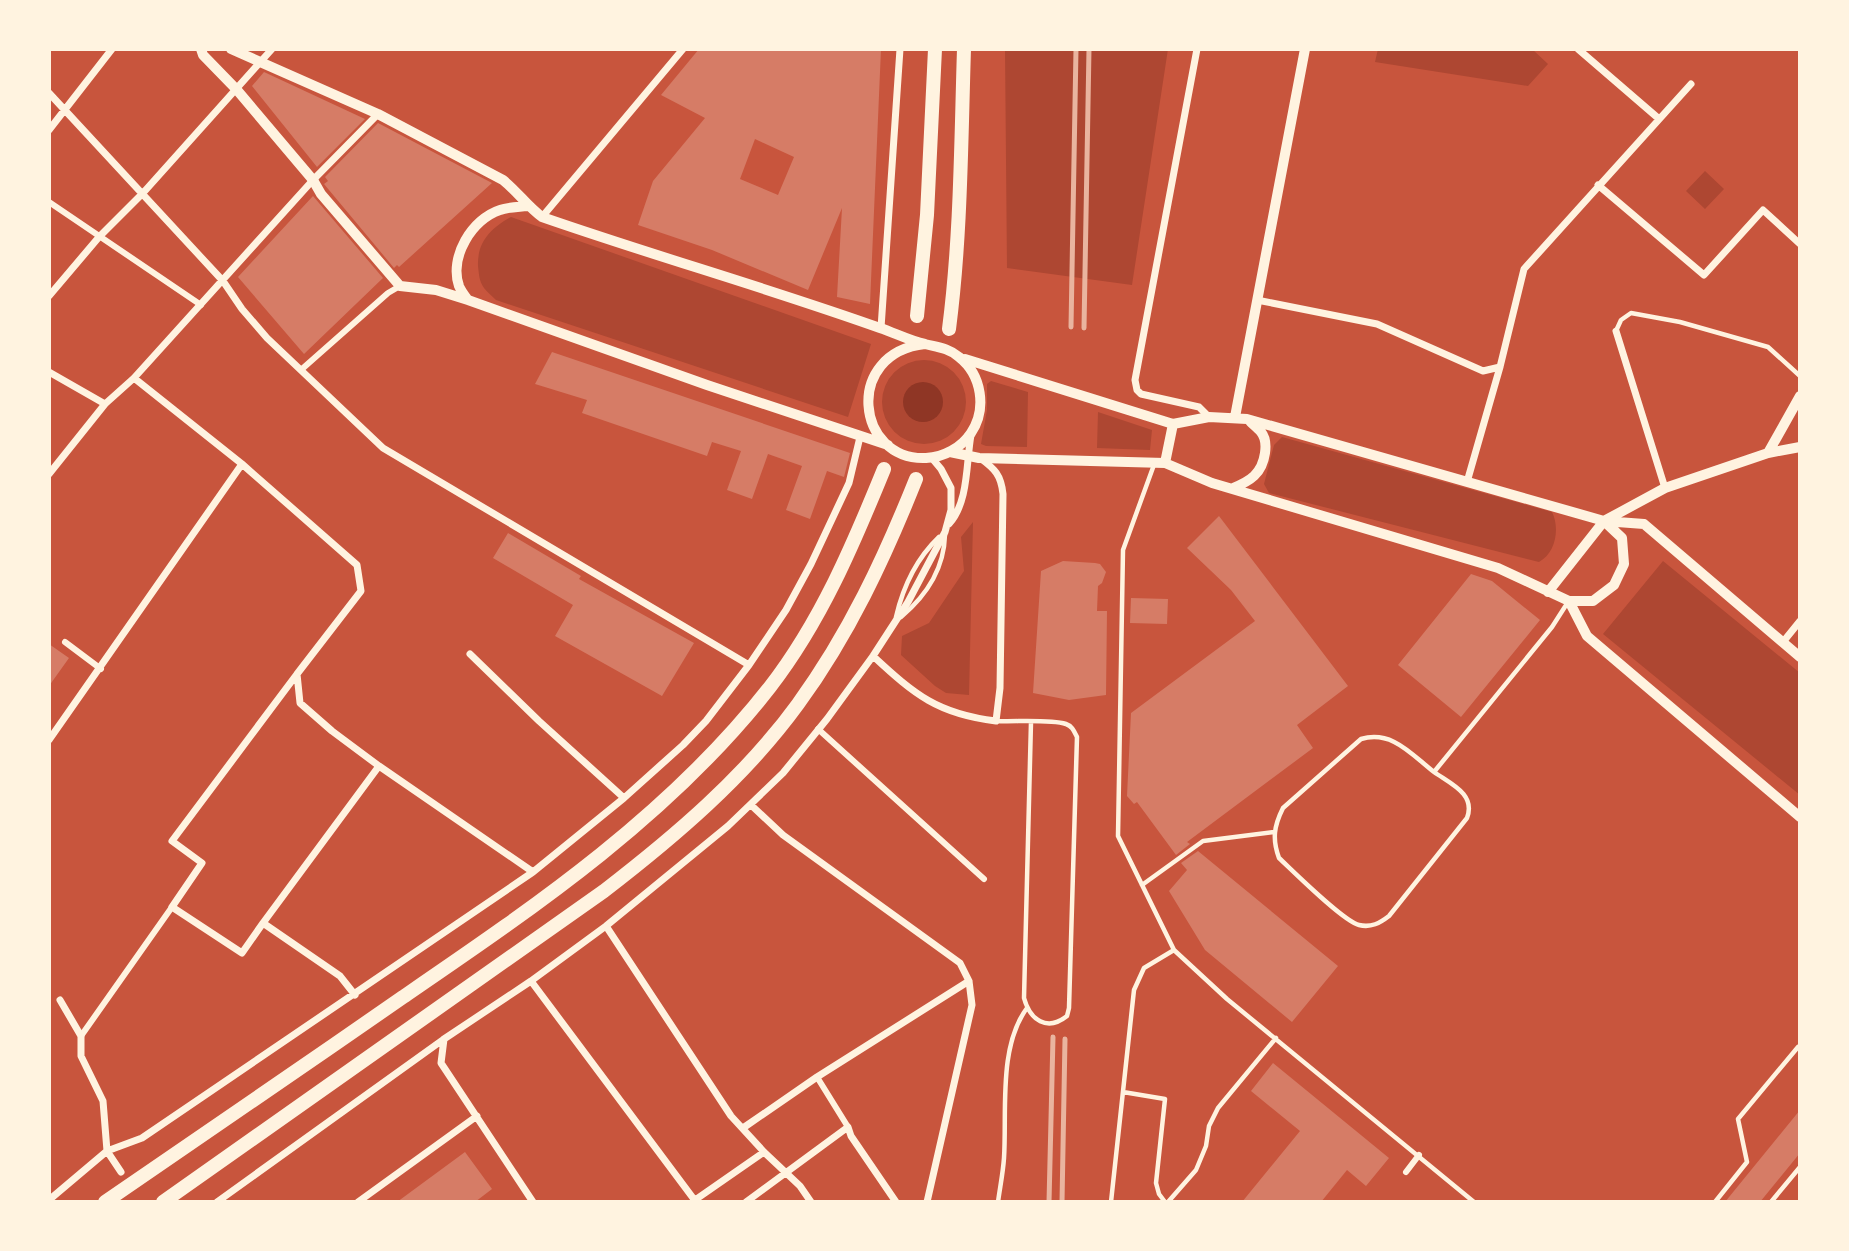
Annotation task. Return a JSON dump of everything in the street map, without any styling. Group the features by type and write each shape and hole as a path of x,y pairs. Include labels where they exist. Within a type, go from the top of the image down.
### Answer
{"highway":[{"path":"917,316 927,215 935,49"},
{"path":"949,329 959,222 964,49"},
{"path":"105,1202 513,921 586,867 672,795 746,716 772,684 817,616 854,543 884,469"},
{"path":"163,1202 604,891 649,857 718,794 771,738 820,671 884,559 916,479"}],"street":[{"path":"49,130 112,49"},
{"path":"201,49 203,55 237,90 400,286"},
{"path":"231,49 379,114 503,180 517,192 527,206 542,217 925,344 938,346 960,357 1173,424 1209,417 1247,419 1604,521 1644,524 1800,657"},
{"path":"49,296 99,237 143,193 272,49"},
{"path":"671,49 678,56"},
{"path":"542,217 683,49"},
{"path":"881,328 901,49"},
{"path":"1197,49 1135,380 1137,390 1148,396 1199,407 1209,417"},
{"path":"1235,417 1304,49"},
{"path":"1578,49 1658,118"},
{"path":"1467,482 1500,367 1524,269 1691,84"},
{"path":"49,93 223,281 267,338 383,448 749,665"},
{"path":"49,474 105,404 134,378 313,180 379,114"},
{"path":"1598,185 1704,275 1763,210 1800,244"},
{"path":"49,202 201,305"},
{"path":"468,300 459,287 458,276 459,258 466,237 477,224 498,210 527,206"},
{"path":"302,369 388,293 400,286 436,290 468,300 707,385 888,445 911,456 931,457 950,452 972,432"},
{"path":"1257,300 1377,324 1483,371 1500,367"},
{"path":"1616,331 1665,488"},
{"path":"888,445 873,425 867,401 869,388 880,365 890,356 900,350 925,344"},
{"path":"217,1202 606,926 729,827 783,773 873,656 955,517 963,492 972,432 979,414 980,389 976,377 960,357"},
{"path":"49,372 105,404"},
{"path":"81,1036 202,863 172,841 361,592 357,565 243,464 134,378"},
{"path":"1768,453 1800,397"},
{"path":"1233,488 1250,481 1259,471 1264,458 1266,444 1262,433 1247,419"},
{"path":"1160,462 1173,424"},
{"path":"49,1200 107,1151 142,1138 533,872 683,745 706,721 749,665 786,610 849,483 860,437"},
{"path":"1548,592 1604,521 1665,488 1768,453 1800,447"},
{"path":"950,452 979,458 1160,462 1212,483 1498,568 1569,601 1593,601 1607,592 1620,577 1624,564 1622,538 1604,521"},
{"path":"931,457 951,488 947,528"},
{"path":"873,656 929,702 969,718 996,721 1000,688 1003,494 1001,477 992,466 979,458"},
{"path":"49,740 243,464"},
{"path":"1569,601 1587,636 1800,817"},
{"path":"1783,642 1800,621"},
{"path":"65,642 101,669"},
{"path":"470,654 539,721 624,797"},
{"path":"297,674 300,703 332,731 533,872"},
{"path":"818,729 984,878"},
{"path":"172,908 242,953 379,766"},
{"path":"751,805 783,835 960,963 969,981 972,1005 927,1202"},
{"path":"263,923 340,976 355,995"},
{"path":"606,926 731,1116 785,1174 800,1186 811,1202"},
{"path":"531,981 695,1201 764,1152"},
{"path":"743,1128 817,1077 969,981"},
{"path":"60,1000 81,1036 81,1056 103,1101 107,1151 121,1172"},
{"path":"444,1039 441,1063 529,1201"},
{"path":"817,1077 851,1136 896,1202"},
{"path":"358,1202 477,1116"},
{"path":"746,1202 848,1127"},
{"path":"1406,1172 1419,1155"}],"lane":[{"path":"1616,331 1621,320 1631,313 1680,322 1768,347 1800,376"},
{"path":"1160,462 1123,550 1121,566 1118,835 1174,950 1227,999 1474,1202"},
{"path":"1434,772 1552,627 1569,601"},
{"path":"996,721 1031,722 1069,725 1075,732 1077,743 1069,1008 1067,1016 1061,1021 1046,1024 1032,1017 1024,998 1031,722"},
{"path":"1383,736 1394,740 1434,772 1468,798 1470,805 1467,818 1389,916 1374,925 1357,925 1350,921 1279,858 1274,832 1283,808 1351,745 1361,739 1383,736"},
{"path":"1142,885 1203,841 1274,832"},
{"path":"1111,1202 1134,989 1144,968 1174,950"},
{"path":"998,1202 1004,1157 1004,1102 1009,1056 1016,1026 1027,1008"},
{"path":"1122,1092 1166,1099 1156,1183 1159,1194 1166,1202 1196,1170 1206,1146 1209,1126 1218,1108 1276,1038"},
{"path":"1715,1202 1747,1162 1738,1119 1798,1047 1800,1049"},
{"path":"1771,1202 1800,1167"}],"shaded area":[{"path":"1005,49 1168,49 1132,285 1007,268"},
{"path":"1378,49 1532,49 1548,64 1528,86 1375,62"},
{"path":"1705,171 1724,189 1705,209 1686,191"},
{"path":"511,217 871,344 848,417 496,300 481,283 478,257 487,237"},
{"path":"916,360 932,360 948,367 959,378 966,394 963,418 954,432 932,444 916,444 900,437 889,426 882,410 882,394 889,378 900,367"},
{"path":"991,381 1028,392 1027,447 981,444 987,410 987,384"},
{"path":"923,382 937,388 943,402 937,416 923,422 909,416 903,402 909,388"},
{"path":"1098,412 1152,430 1150,450 1097,448"},
{"path":"1282,437 1552,512 1556,525 1553,546 1539,562 1269,493 1264,484 1274,445"},
{"path":"973,522 969,695 946,693 901,655 902,636 929,623 964,571 961,537"},
{"path":"1663,561 1800,673 1800,795 1603,634"}],"building":[{"path":"699,49 881,49 870,304 837,297 842,208 808,290 712,250 638,225 653,181 705,118 661,95","holes":["755,139 794,157 778,195 740,179"]},
{"path":"264,72 365,119 317,167 252,86"},
{"path":"378,123 492,183 399,267 397,265 394,268 324,184 328,181 325,177"},
{"path":"313,196 383,278 304,354 238,277"},
{"path":"552,352 850,453 844,477 827,471 810,519 786,510 802,466 768,454 752,499 727,490 741,451 712,442 707,456 582,413 587,400 535,384"},
{"path":"1219,516 1348,686 1297,725 1313,748 1187,842 1190,844 1176,855 1137,802 1134,804 1127,796 1131,713 1255,621 1231,590 1187,548"},
{"path":"508,533 581,576 579,579 694,643 662,696 555,636 573,605 493,558"},
{"path":"1063,561 1100,564 1106,572 1098,586 1097,611 1107,611 1106,695 1069,700 1033,693 1041,571"},
{"path":"1471,574 1492,581 1540,620 1461,717 1398,665"},
{"path":"1131,598 1168,599 1167,624 1130,623"},
{"path":"49,644 69,658 49,686"},
{"path":"1198,851 1338,966 1292,1022 1205,950 1169,891 1187,870 1181,863"},
{"path":"1273,1063 1389,1158 1366,1186 1347,1170 1321,1202 1242,1202 1300,1131 1251,1091"},
{"path":"1800,1110 1800,1153 1760,1202 1725,1202"},
{"path":"465,1152 492,1189 475,1202 397,1202"}],"railway":[{"path":"1071,327 1076,49"},
{"path":"1084,328 1089,49"},
{"path":"1049,1202 1053,1037"},
{"path":"1062,1202 1065,1039"}]}
